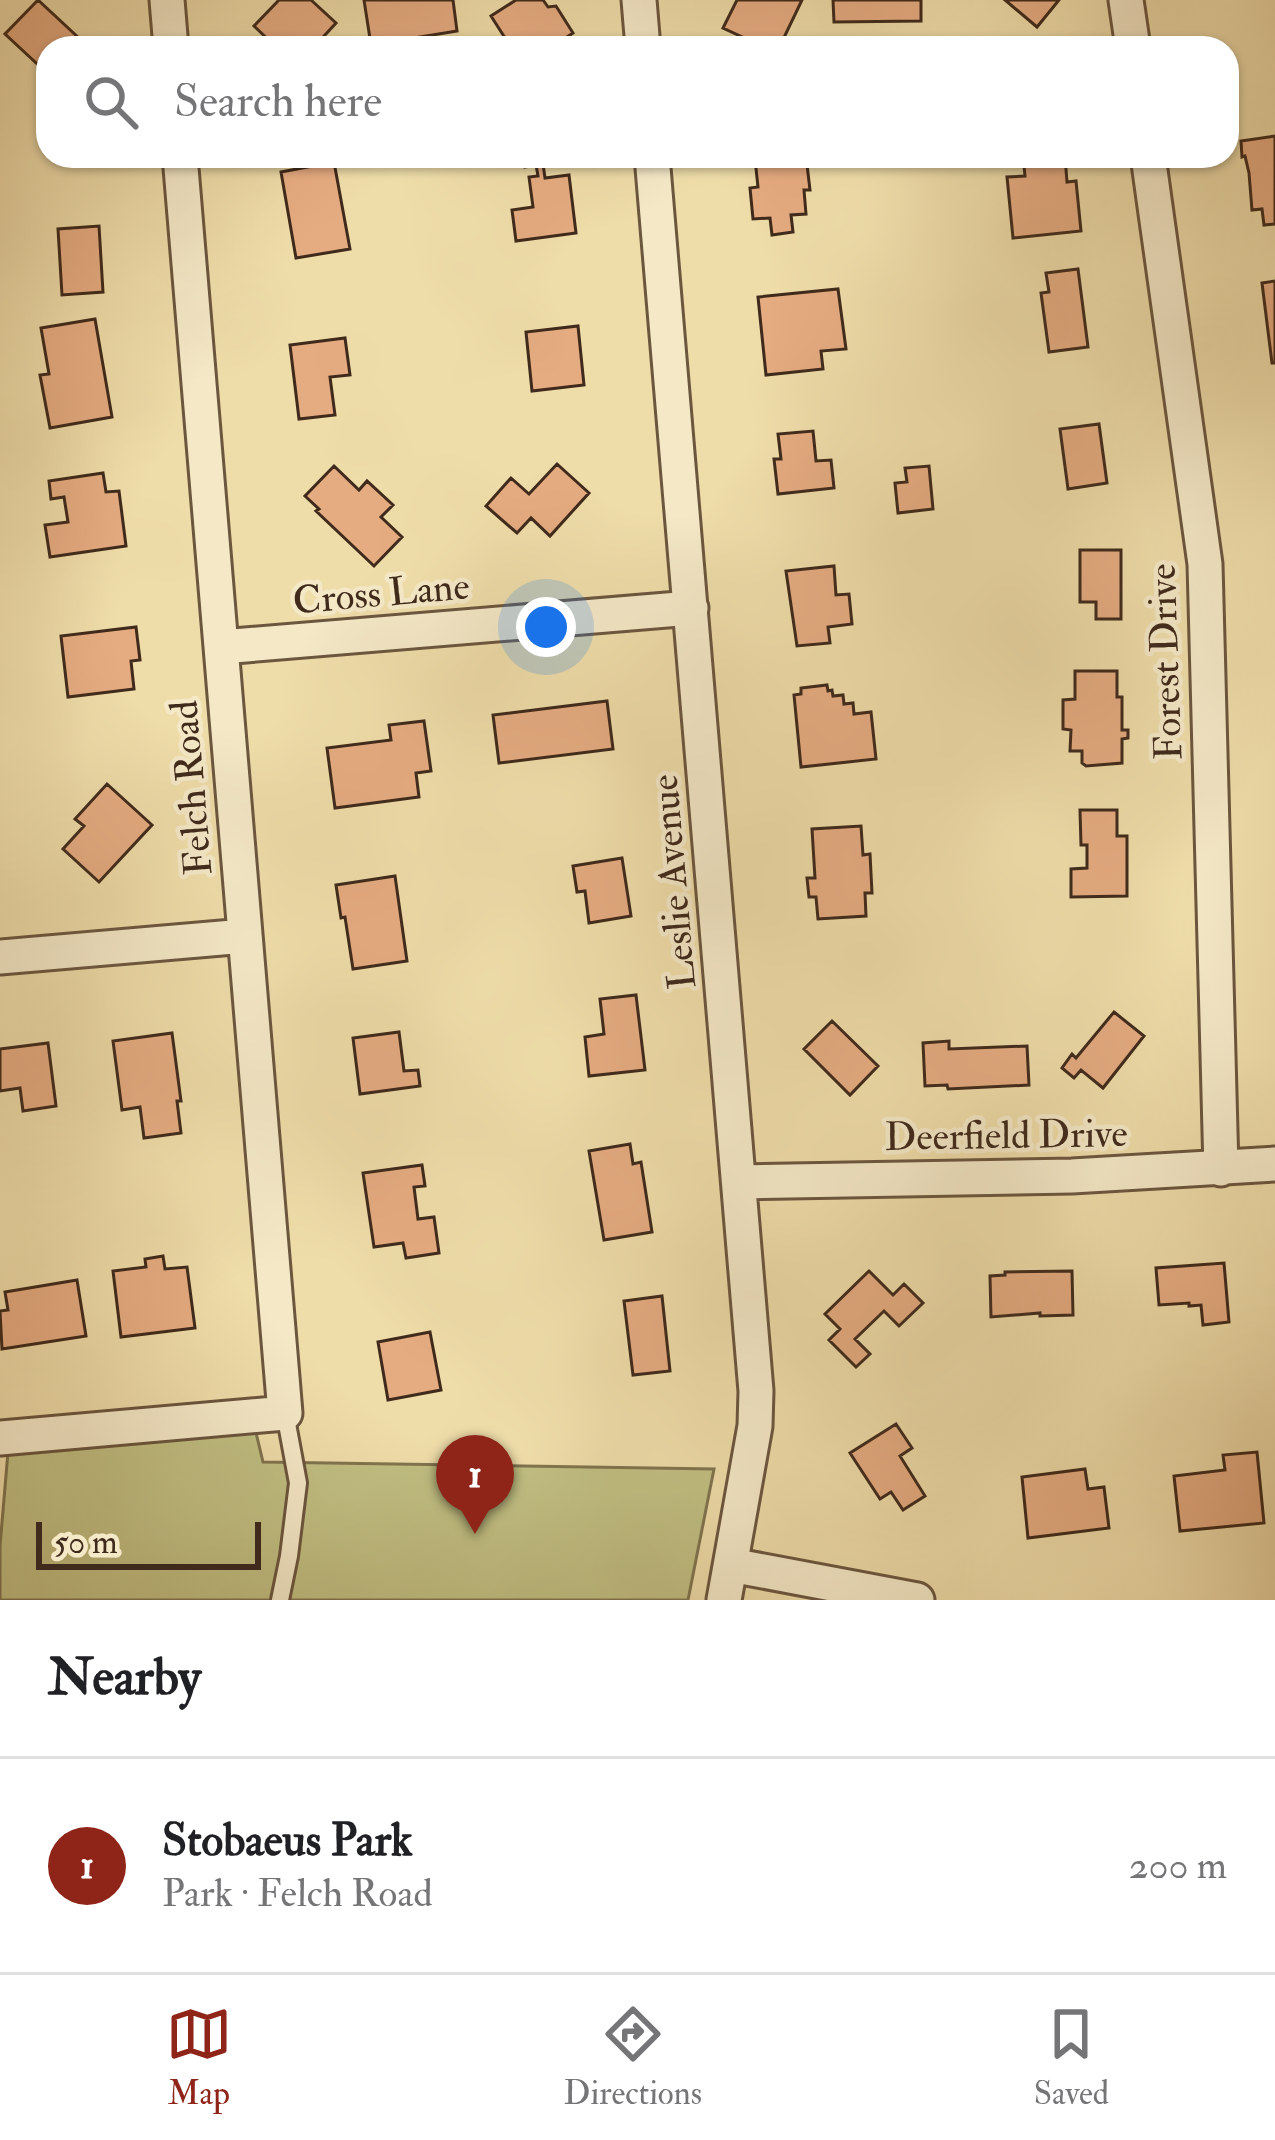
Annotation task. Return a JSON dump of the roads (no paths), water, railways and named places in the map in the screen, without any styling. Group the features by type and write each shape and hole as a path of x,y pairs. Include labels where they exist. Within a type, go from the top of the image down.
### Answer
{"street":[{"path":"167,0 170,36"},
{"path":"639,0 642,36"},
{"path":"1126,0 1131,36"},
{"name":"Felch Road","path":"181,168 285,1413"},
{"name":"Leslie Avenue","path":"653,168 756,1391 755,1426 724,1600"},
{"name":"Forest Drive","path":"1150,168 1205,563 1221,1169"},
{"name":"Cross Lane","path":"221,647 691,608"},
{"path":"0,957 245,936"},
{"name":"Deerfield Drive","path":"739,1181 1072,1176 1275,1164"},
{"path":"0,1438 285,1413"},
{"path":"731,1565 916,1600"}],"lane":[{"path":"280,1600 298,1483 285,1413"}],"place":[{"name":"Stobaeus Park","path":"475,1534"}]}
